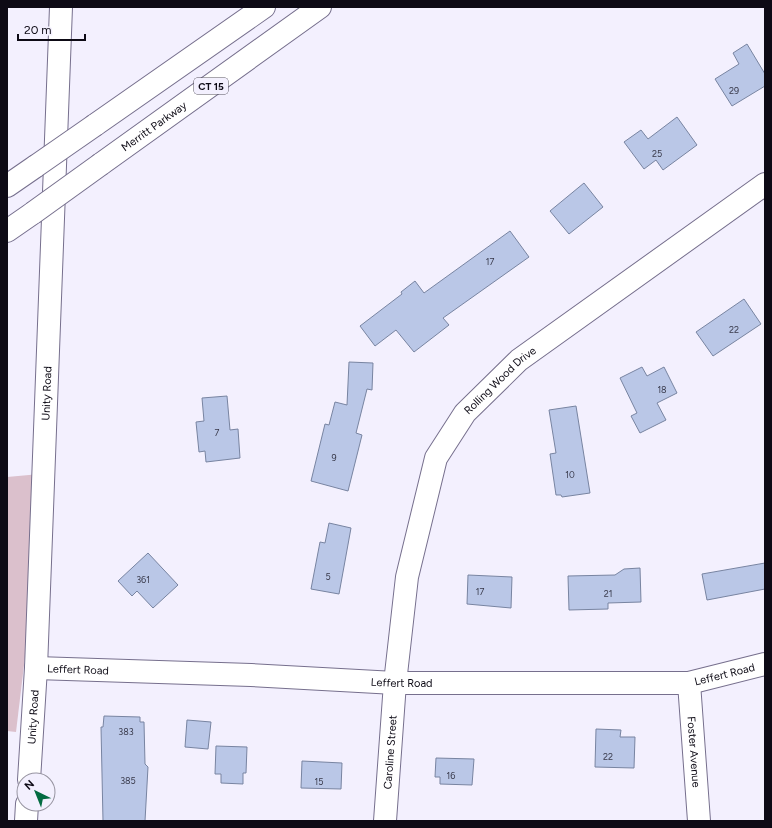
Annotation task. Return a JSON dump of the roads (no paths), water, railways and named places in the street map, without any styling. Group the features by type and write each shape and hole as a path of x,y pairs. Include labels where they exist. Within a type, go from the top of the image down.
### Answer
{"main road":[{"name":"Unity Road","path":"30,772 36,668 61,7"},
{"path":"7,186 264,7"},
{"name":"Merritt Parkway","path":"7,231 320,7"},
{"name":"Rolling Wood Drive","path":"395,683 407,577 436,458 465,412 519,360 765,184"},
{"name":"Leffert Road","path":"36,668 251,675 395,683 689,683 765,664"},
{"name":"Caroline Street","path":"385,821 395,683"},
{"name":"Foster Avenue","path":"689,683 699,821"}]}
